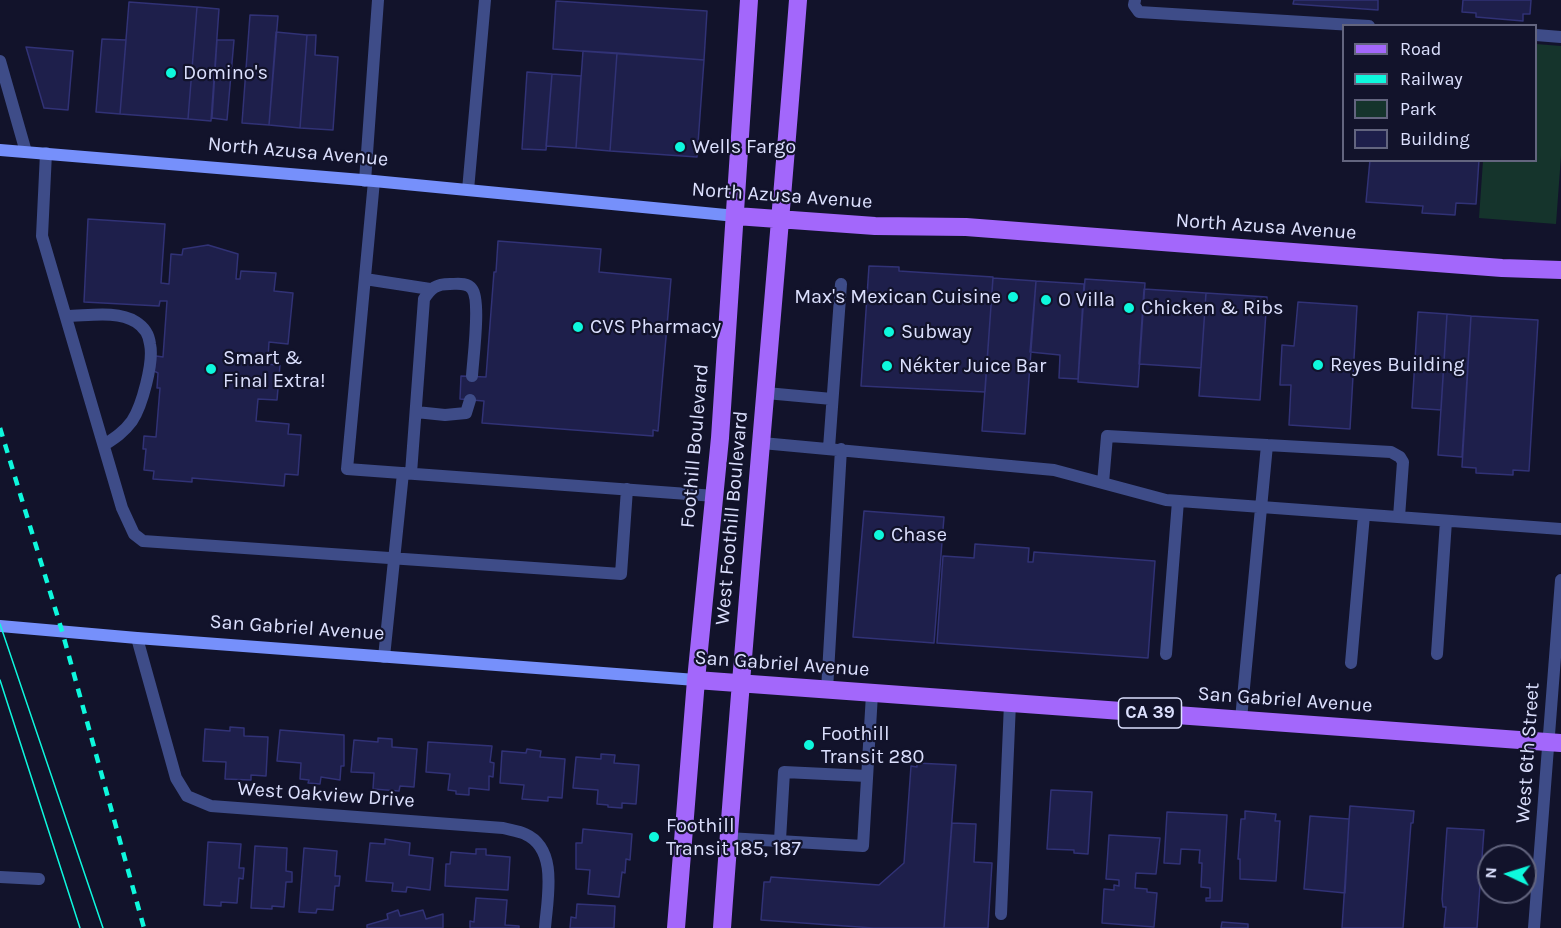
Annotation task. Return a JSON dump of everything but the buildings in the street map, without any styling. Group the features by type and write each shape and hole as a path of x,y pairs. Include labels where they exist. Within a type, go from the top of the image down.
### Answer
{"main road":[{"name":"Foothill Boulevard","path":"696,680 715,496 736,216 748,0"},
{"name":"West Foothill Boulevard","path":"722,928 740,683 798,0"},
{"name":"North Azusa Avenue","path":"0,150 370,181 736,216 874,226 966,227 1502,268 1561,270"},
{"name":"San Gabriel Avenue","path":"0,626 384,657 1555,742"},
{"path":"676,928 696,680"}],"street":[{"path":"378,0 365,279 347,469 715,496"},
{"path":"468,190 485,0"},
{"path":"1135,0 1134,5 1139,12 1342,24"},
{"path":"1537,35 1561,37"},
{"path":"0,61 26,152"},
{"path":"46,153 42,236 122,508 134,534 142,541 621,574 627,489"},
{"path":"365,279 430,289"},
{"path":"384,657 394,557 416,412 424,299 430,289 440,284 465,284 472,288 477,300 472,376"},
{"path":"827,690 835,449 832,399 841,284"},
{"path":"66,316 116,316 134,321 145,329 150,342 151,352 143,396 134,418 122,434 104,445"},
{"path":"766,393 832,399"},
{"path":"416,412 445,415 466,413 470,400"},
{"path":"1103,483 1107,436 1391,452 1400,457 1403,462 1399,517"},
{"path":"762,443 1054,470 1166,500 1561,529"},
{"path":"1241,719 1267,445"},
{"path":"1166,654 1178,501"},
{"path":"1351,663 1364,514"},
{"path":"1437,654 1446,521"},
{"name":"West 6th Street","path":"1534,928 1555,742 1561,580"},
{"name":"West Oakview Drive","path":"137,638 176,778 186,796 211,806 503,828 527,834 544,850 549,880 545,928"},
{"path":"729,838 863,846 872,693"},
{"path":"1001,915 1010,703"},
{"path":"780,840 784,772 867,776"},
{"path":"0,876 39,879"}],"green space":[{"path":"1537,44 1561,46 1561,156 1556,224 1479,218 1483,162 1537,162"}],"tram line":[{"path":"0,624 103,928"},
{"path":"0,680 80,928"}],"railway":[{"path":"0,428 62,631 144,928"}],"place":[{"name":"Domino's","path":"171,73"},
{"name":"Wells Fargo","path":"680,147"},
{"name":"Max's Mexican Cuisine","path":"1013,297"},
{"name":"O Villa","path":"1046,300"},
{"name":"Chicken & Ribs","path":"1129,308"},
{"name":"CVS Pharmacy","path":"578,327"},
{"name":"Subway","path":"889,332"},
{"name":"Reyes Building","path":"1318,365"},
{"name":"Nékter Juice Bar","path":"887,366"},
{"name":"Smart & Final Extra!","path":"211,369"},
{"name":"Chase","path":"879,535"},
{"name":"Foothill Transit 280","path":"809,745"},
{"name":"Foothill Transit 185, 187","path":"654,837"}]}
